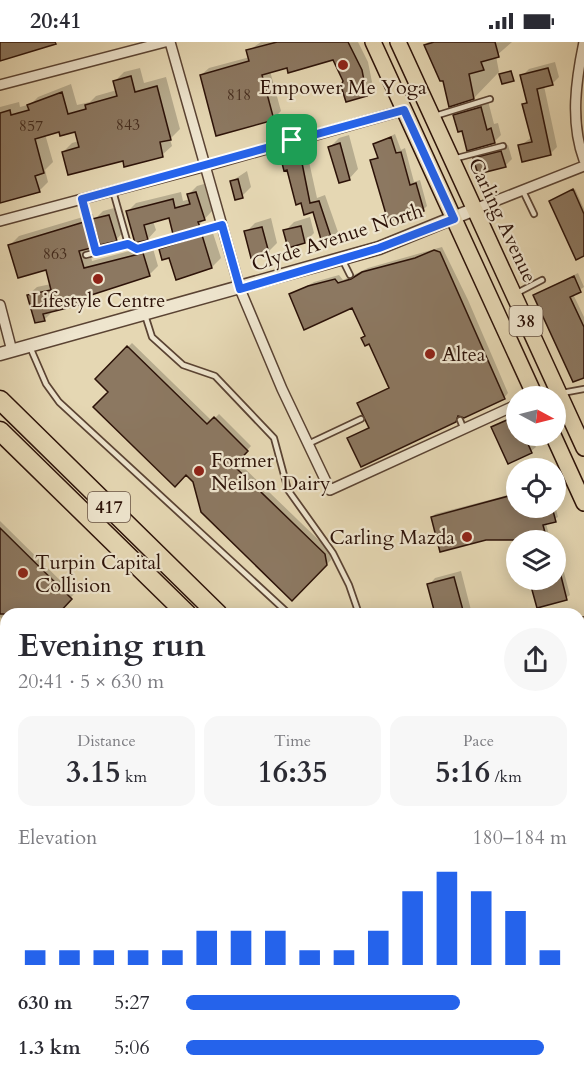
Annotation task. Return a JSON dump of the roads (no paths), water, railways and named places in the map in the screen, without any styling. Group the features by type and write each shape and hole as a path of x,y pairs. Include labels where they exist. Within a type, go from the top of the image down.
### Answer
{"highway":[{"name":"417","path":"0,400 212,608"},
{"name":"417","path":"0,431 181,608"}],"main road":[{"name":"38","path":"373,42 530,386"},
{"name":"Carling Avenue","path":"398,42 416,71 433,117 555,386"},
{"name":"Carling Avenue","path":"566,409 584,448"},
{"path":"558,446 584,503"}],"street":[{"path":"0,85 165,42"},
{"path":"170,42 240,289 330,490 462,425 506,409"},
{"path":"584,42 577,91 576,126 584,160"},
{"path":"0,220 206,166 404,110"},
{"path":"475,209 584,166"},
{"name":"Clyde Avenue North","path":"6,352 342,259 414,235 475,209"},
{"path":"0,305 6,352"}],"lane":[{"path":"433,117 490,99"},
{"path":"452,159 503,146"},
{"path":"522,189 534,214"},
{"path":"113,191 128,244"},
{"path":"82,199 96,252"},
{"path":"86,255 128,244 137,249 222,225"},
{"path":"342,259 350,275"},
{"path":"514,294 542,280"},
{"path":"145,315 152,337 183,365 215,376 274,438 288,490 333,553 349,585 357,608"},
{"path":"30,346 46,384 59,402 283,608"},
{"path":"566,393 584,389"},
{"path":"308,444 361,419"}],"place":[{"name":"Empower Me Yoga","path":"343,65"},
{"name":"Lifestyle Centre","path":"98,279"},
{"name":"Altea","path":"430,354"},
{"name":"Former Neilson Dairy","path":"199,471"},
{"name":"Carling Mazda","path":"467,537"},
{"name":"Turpin Capital Collision","path":"23,573"}]}
